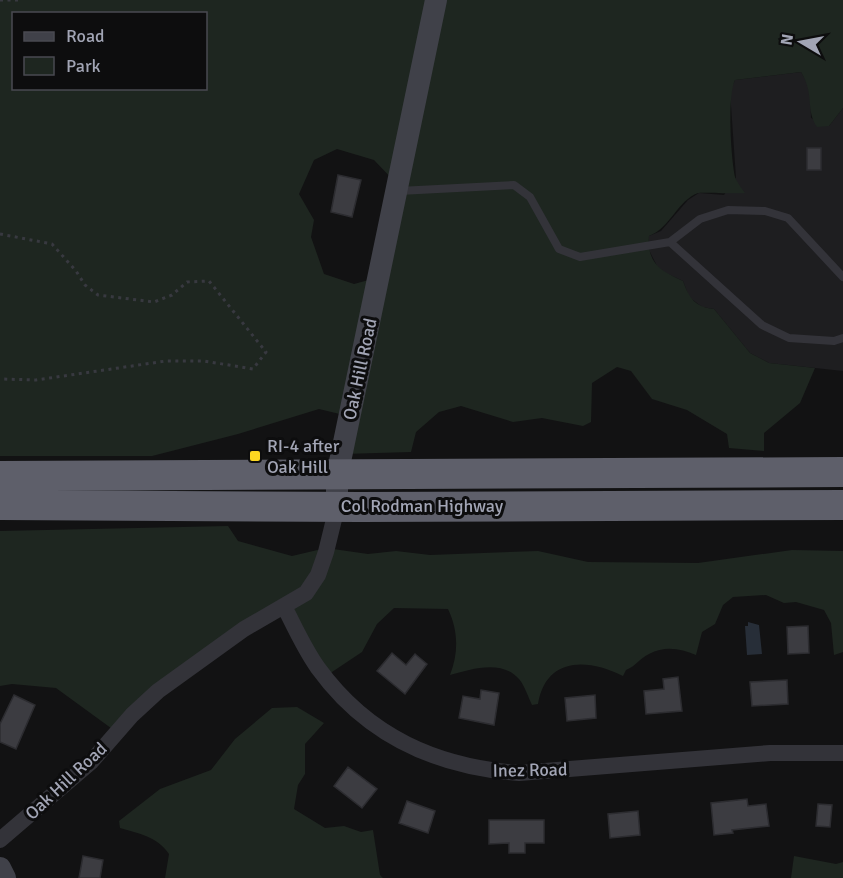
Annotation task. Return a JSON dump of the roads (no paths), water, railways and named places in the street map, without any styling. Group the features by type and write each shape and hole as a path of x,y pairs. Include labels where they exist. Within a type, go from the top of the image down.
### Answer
{"highway":[{"name":"Col Rodman Highway","path":"0,476 843,472"},
{"name":"Col Rodman Highway","path":"0,505 336,507 843,505"}],"street":[{"name":"Oak Hill Road","path":"0,840 91,762 132,715 158,691 244,630 285,608 306,593 318,575 332,530 338,476 436,0"},
{"name":"Inez Road","path":"285,608 318,668 361,713 389,735 419,752 486,771 519,773 770,753 843,753"},
{"path":"0,868 5,878"}],"lane":[{"path":"398,191 514,185 530,197 559,249 580,257 670,242 700,219 728,210 765,211 788,218 843,277"},
{"path":"670,242 762,325 789,338 834,341 843,338"}],"place":[{"name":"RI-4 after Oak Hill","path":"255,456"}]}
